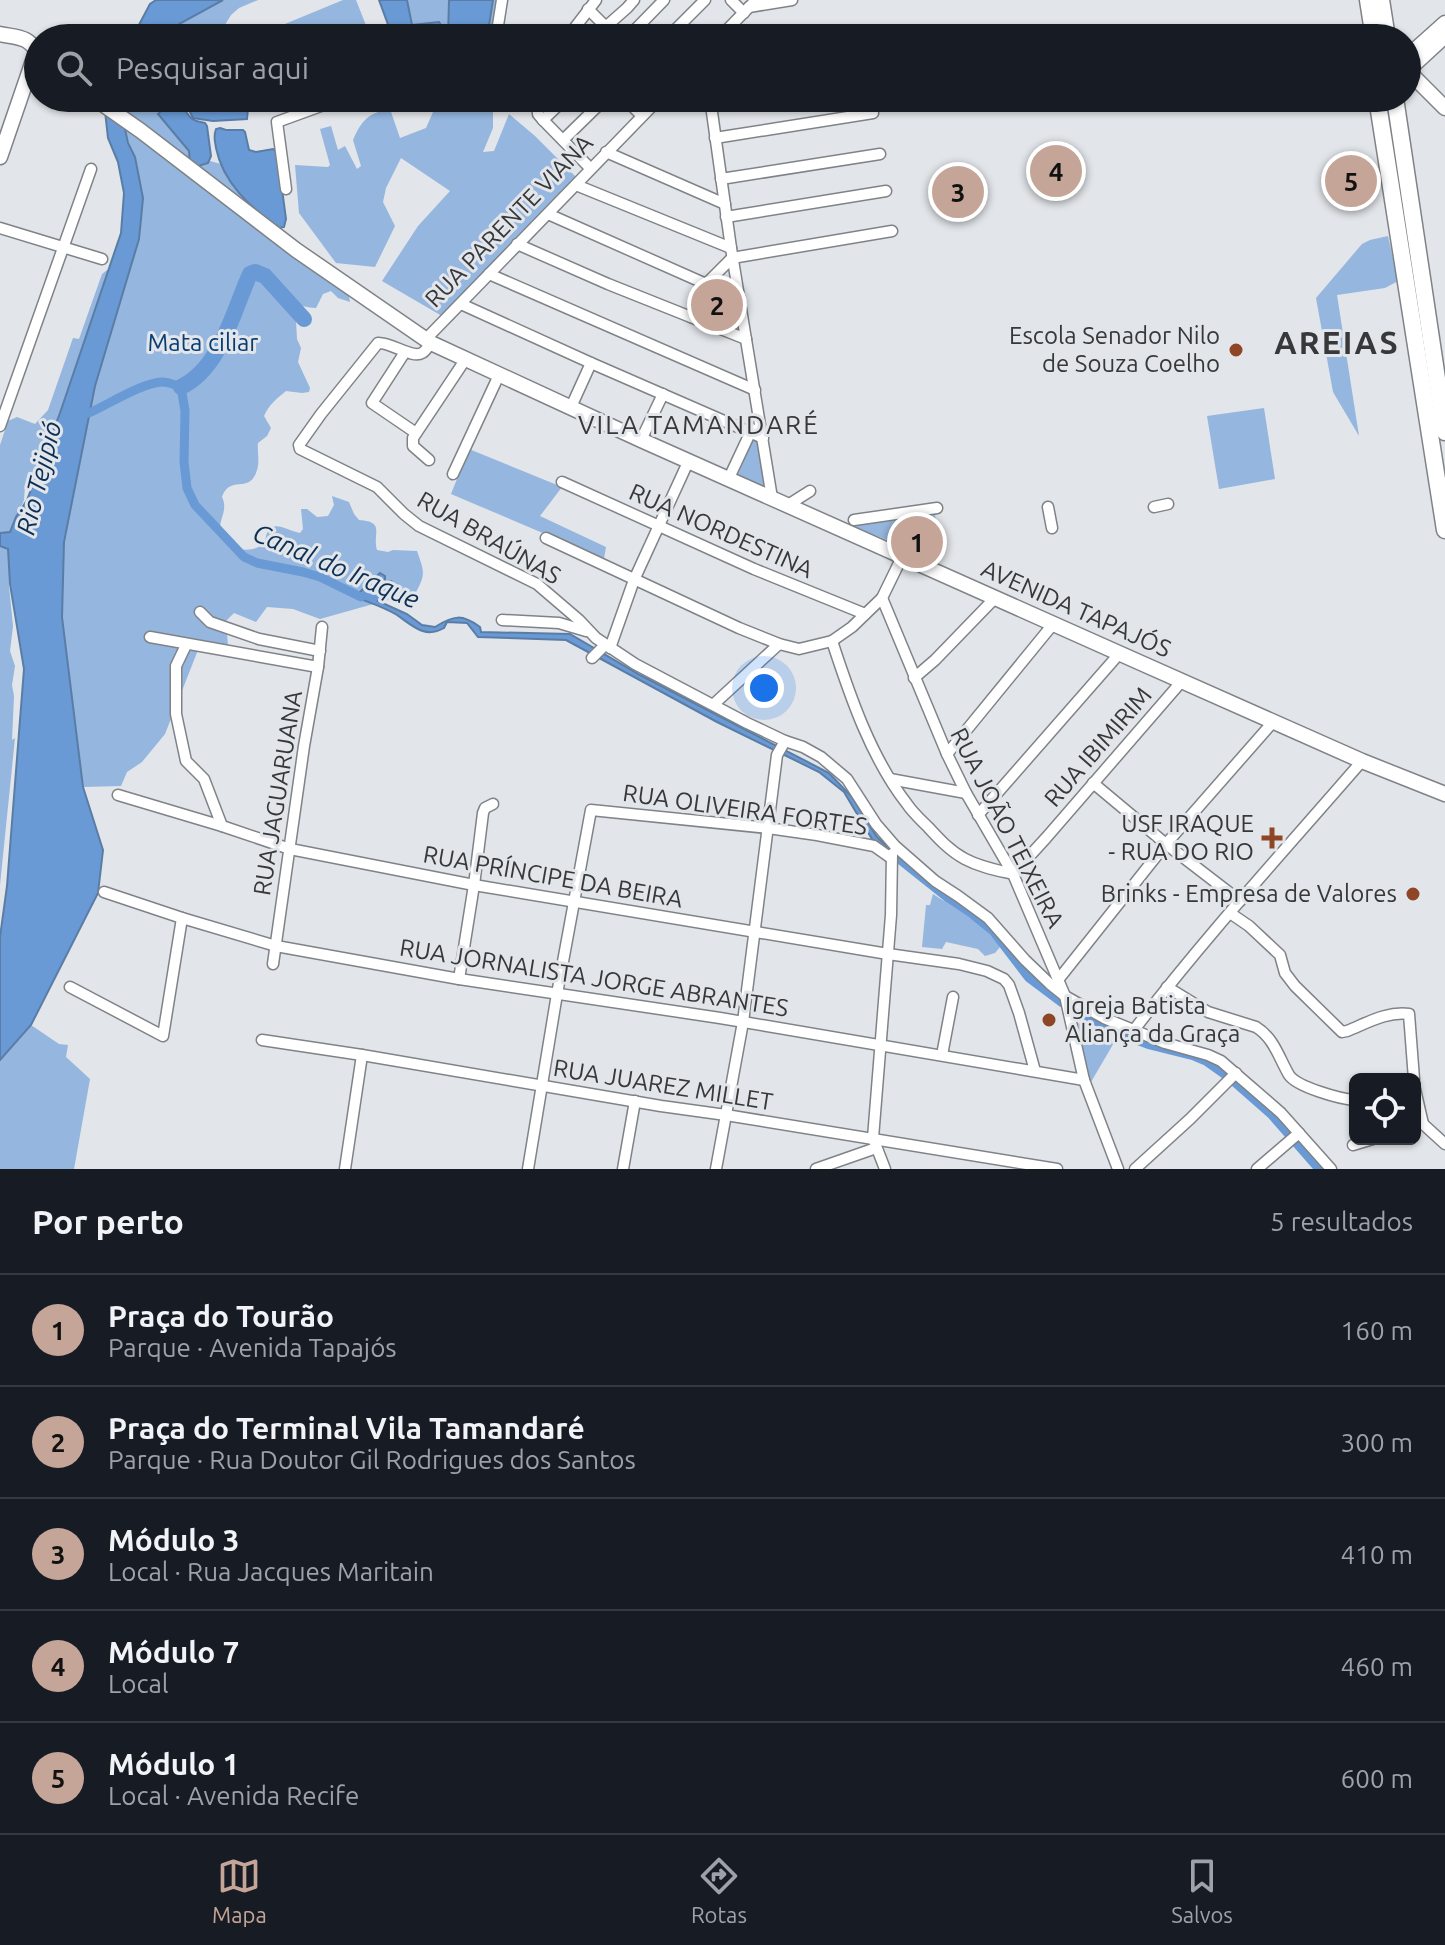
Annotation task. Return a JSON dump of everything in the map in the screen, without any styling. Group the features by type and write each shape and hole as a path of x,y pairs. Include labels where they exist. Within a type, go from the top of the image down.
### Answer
{"main road":[{"path":"1361,0 1365,24"},
{"path":"1368,0 1372,24"},
{"path":"1381,0 1385,24"},
{"path":"1421,48 1445,23"},
{"path":"0,34 24,39"},
{"path":"1421,52 1445,36"},
{"path":"1421,76 1445,108"},
{"path":"0,157 4,131 24,83"},
{"name":"AVENIDA TAPAJÓS","path":"114,112 296,250 428,341 465,360 788,505 849,524 902,557 1362,761 1445,794"},
{"path":"1380,112 1445,432"},
{"path":"1397,112 1432,359 1445,530"}],"street":[{"path":"498,24 502,0"},
{"path":"609,24 634,0"},
{"path":"641,24 664,0"},
{"path":"681,24 705,0"},
{"path":"731,0 750,7 792,0"},
{"path":"578,24 592,5 604,24"},
{"path":"733,24 750,7"},
{"path":"286,189 277,125 278,121 304,112"},
{"path":"538,112 590,168"},
{"path":"543,120 551,112"},
{"path":"563,140 592,112"},
{"path":"638,112 642,116"},
{"name":"RUA PARENTE VIANA","path":"428,341 517,244 646,112"},
{"path":"712,112 731,253 772,498"},
{"path":"715,138 873,113"},
{"path":"606,152 725,204"},
{"path":"721,179 880,154"},
{"path":"0,426 91,169"},
{"path":"576,185 731,253 892,231"},
{"path":"726,217 886,191"},
{"path":"548,214 706,284"},
{"path":"0,228 102,259"},
{"path":"517,244 746,339"},
{"path":"691,317 706,284 731,253"},
{"path":"489,274 755,390"},
{"path":"461,304 763,438"},
{"name":"RUA BRAÚNAS","path":"428,341 421,354 405,352 384,342 378,343 321,414 299,447 377,487 419,526 537,584 579,620 601,651 714,704 782,747 803,747 821,757 847,779 876,824 895,846 935,881 988,918 1025,960 1065,996 1104,1018 1165,1043 1221,1061 1281,1113 1294,1138 1331,1169"},
{"path":"405,352 373,400 373,405 416,433"},
{"path":"429,460 412,443 465,360"},
{"path":"571,407 591,363"},
{"path":"453,474 499,375"},
{"path":"641,440 663,394"},
{"path":"729,478 759,414"},
{"path":"601,651 689,460"},
{"name":"RUA NORDESTINA","path":"562,482 754,569 865,614"},
{"path":"788,505 810,491"},
{"path":"1154,507 1168,504"},
{"path":"1048,507 1052,528"},
{"path":"849,524 937,508"},
{"path":"546,538 779,644 799,649 832,641 865,614 882,598 902,557"},
{"name":"RUA JOÃO TEIXEIRA","path":"882,598 947,754 1013,874 1065,996 1084,1080 1118,1169"},
{"path":"914,678 995,598"},
{"path":"200,612 210,622 259,639 320,651"},
{"path":"502,620 559,623 588,631"},
{"path":"947,754 1054,623"},
{"name":"RUA JAGUARUANA","path":"273,964 322,627"},
{"path":"150,637 318,667"},
{"path":"832,641 853,701 890,779 909,807 955,854 977,865 1013,874"},
{"path":"714,704 779,644"},
{"path":"186,645 176,666 176,714 186,761 204,779 222,826"},
{"path":"978,815 1119,654"},
{"name":"RUA IBIMIRIM","path":"1013,874 1182,681"},
{"path":"1058,980 1166,844 1273,722"},
{"path":"716,1169 743,1022 768,828 782,747"},
{"path":"1134,1030 1167,987 1362,761"},
{"path":"890,779 966,793"},
{"path":"1093,783 1240,901"},
{"name":"RUA PRÍNCIPE DA BEIRA","path":"118,795 290,849 474,885 987,971 1009,985 1035,1071"},
{"path":"459,979 483,813 493,804"},
{"name":"RUA OLIVEIRA FORTES","path":"573,902 591,810 768,828 874,846 892,862"},
{"path":"885,1169 874,1143 895,846"},
{"name":"RUA JORNALISTA JORGE ABRANTES","path":"104,892 276,946 459,979 743,1022 1084,1080"},
{"path":"528,1169 573,902"},
{"path":"1230,913 1280,955 1285,973 1295,986 1339,1030 1345,1032 1374,1019 1407,1013 1410,1016 1414,1073"},
{"path":"70,987 163,1036 182,918"},
{"path":"1025,960 1038,958 1044,946"},
{"path":"1167,987 1208,1012 1263,1031 1296,1081 1334,1098 1349,1099"},
{"path":"942,1055 953,997"},
{"name":"RUA JUAREZ MILLET","path":"262,1040 726,1115 874,1143 1057,1169"},
{"path":"345,1169 362,1055"},
{"path":"1135,1169 1235,1074"},
{"path":"623,1169 635,1101"},
{"path":"1421,1126 1444,1142"},
{"path":"1257,1169 1294,1138"},
{"path":"816,1169 874,1143"}],"green space":[{"path":"223,0 258,0 239,8 226,24 179,24"},
{"path":"343,0 356,0 365,24 285,24"},
{"path":"407,0 500,0 495,24 412,24"},
{"name":"Mata ciliar","path":"124,112 158,112 189,152 190,164 201,166 210,161 221,164 230,182 258,213 250,223 252,226 348,291 350,302 338,298 331,291 323,294 316,308 299,306 291,312 296,321 301,348 298,362 309,392 286,391 266,412 264,416 271,428 258,443 254,477 250,482 230,487 222,497 222,534 236,549 248,550 265,542 273,526 300,533 303,529 301,509 307,509 317,517 328,516 334,505 332,496 349,502 359,520 375,526 377,550 417,551 423,572 416,592 320,619 293,609 267,607 256,622 234,613 226,621 228,646 198,650 165,734 142,762 127,772 121,786 83,787 62,617 64,542 95,386 139,239 143,198 123,120"},
{"path":"380,112 391,112 400,138 426,128 433,112 493,112 493,128 483,152 494,151 509,114 576,177 442,316 382,281 418,226 450,191 401,158 386,188 383,202 395,226 375,267 336,263 299,213 295,165 330,165 320,129 331,126 338,150 345,146 357,169 361,166 353,140 367,118"},
{"path":"1388,236 1398,281 1385,288 1337,295 1359,436 1333,392 1316,298 1362,244"},
{"path":"110,271 37,480 25,486 24,500 10,533 0,532 0,445 8,421 17,417 35,424 48,410 73,338 79,339 102,274"},
{"path":"1264,408 1275,479 1219,489 1207,416"},
{"path":"754,438 760,441 766,488 762,489 739,479 738,474"},
{"path":"469,449 562,487 540,516 606,547 604,559 451,494"},
{"path":"935,515 941,553 935,558 851,526"},
{"path":"0,546 8,548 11,572 9,586 13,626 10,651 15,666 12,740 15,738 0,885"},
{"path":"933,894 986,930 1000,947 995,953 985,956 978,949 946,942 942,949 922,947 926,905 930,905"},
{"path":"1078,1023 1115,1041 1091,1082 1087,1070"},
{"path":"31,1025 59,1044 68,1045 66,1057 90,1079 74,1169 0,1169 0,1060"}],"water":[{"path":"156,0 223,0 179,24 139,24 150,4"},
{"path":"379,0 407,0 412,24 388,24"},
{"path":"449,0 493,0 489,24 448,24"},
{"name":"Rio Tejipió","path":"105,112 124,112 128,143 135,157 143,198 139,239 95,386 64,542 62,617 83,787 103,850 98,893 31,1025 0,1060 0,937 7,886 24,669 10,584 8,549 0,546 0,533 10,532 27,500 121,233 124,193 118,162 108,138"},
{"path":"186,112 196,121 205,123 211,156 208,163 196,167 190,165 189,151 158,114"},
{"path":"190,112 248,112 247,119 213,121 193,118"},
{"path":"216,129 243,130 249,150 273,149 277,152 286,219 284,227 279,228 258,212 232,183 216,148"},
{"path":"380,573 385,576 385,581 394,583 395,588 378,601 407,614 422,625 435,627 448,620 463,618 480,627 481,632 570,634 640,675 829,773 852,797 877,837 891,850 889,854 872,839 844,792 819,772 717,722 566,640 478,637 467,623 447,622 444,628 425,632 386,609 348,594 351,590 359,593"}],"waterway":[{"path":"181,387 195,378 216,353 250,274 255,272 265,276 304,319"},
{"name":"Canal do Iraque","path":"89,413 154,383 167,382 181,387 185,411 187,488 195,505 244,557 257,563 320,577 361,597"},
{"name":"Canal do Iraque","path":"889,851 993,931 1029,978 1061,1002 1118,1033 1206,1061 1230,1078 1271,1114 1319,1169"}],"place":[{"name":"Módulo 7","path":"1056,171"},
{"name":"Módulo 1","path":"1351,181"},
{"name":"Módulo 3","path":"958,192"},
{"name":"Praça do Terminal Vila Tamandaré","path":"717,305"},
{"name":"Escola Senador Nilo de Souza Coelho","path":"1236,350"},
{"name":"Praça do Tourão","path":"917,542"},
{"name":"USF IRAQUE - RUA DO RIO","path":"1272,838"},
{"name":"Brinks - Empresa de Valores","path":"1413,894"},
{"name":"Igreja Batista Aliança da Graça","path":"1049,1020"}],"district":[{"name":"AREIAS","path":"1337,343"},
{"name":"VILA TAMANDARÉ","path":"699,425"}]}
